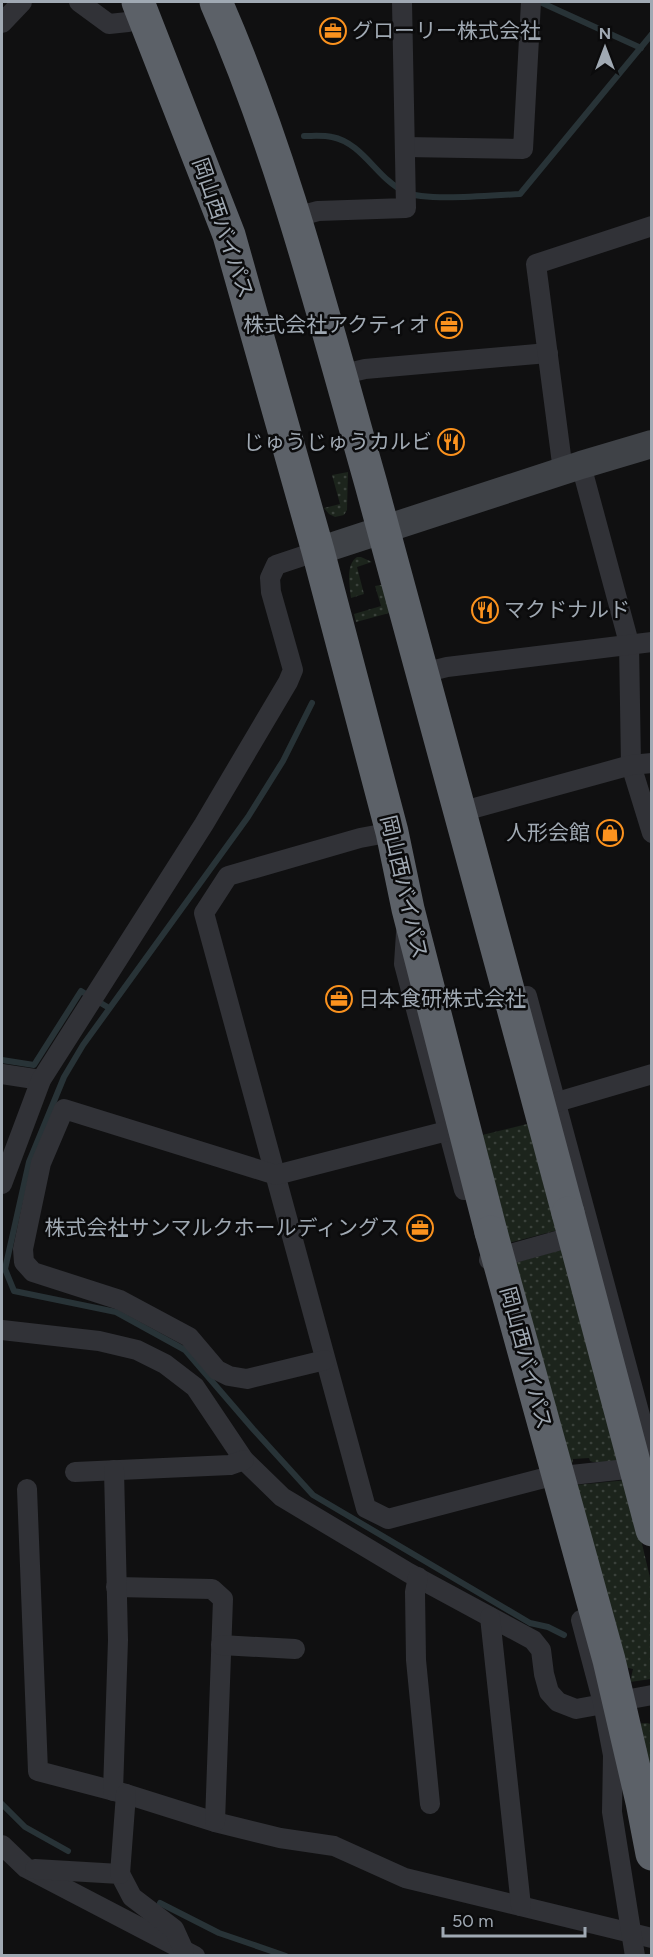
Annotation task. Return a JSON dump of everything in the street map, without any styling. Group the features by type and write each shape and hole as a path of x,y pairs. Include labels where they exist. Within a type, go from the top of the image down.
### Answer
{"highway":[{"path":"216,2 237,51 296,217 460,812 580,1222 651,1530"},
{"name":"岡山西バイパス","path":"142,9 229,235 318,551 392,832 487,1247 609,1660 642,1802 651,1854"}],"street":[{"path":"2,23 22,2"},
{"path":"79,2 109,24 129,22 142,9"},
{"path":"296,217 318,211 406,208 402,2"},
{"path":"405,147 523,149 530,3"},
{"path":"651,226 536,264 548,353 572,468 629,643 631,765 651,833"},
{"path":"340,375 365,369 548,353"},
{"path":"2,1184 41,1080 204,824 288,682 293,670 270,578 276,565 651,444"},
{"path":"423,673 447,667 651,642"},
{"path":"460,812 631,765 651,764"},
{"path":"392,832 360,838 228,876 204,913 366,1508 388,1519 544,1478 651,1467"},
{"path":"479,878 506,933 524,984 557,1102 580,1222 651,1460"},
{"path":"408,909 404,964 447,1131 487,1247 603,1703 613,1755 612,1812 642,1936 635,1956"},
{"path":"2,1074 41,1080"},
{"path":"557,1102 651,1074"},
{"path":"325,1360 248,1380 229,1376 217,1370 189,1337 120,1300 33,1272 24,1262 23,1249 41,1162 64,1109 276,1175 447,1131"},
{"path":"487,1247 580,1222"},
{"path":"2,1329 99,1341 137,1350 165,1364 195,1387 244,1460 282,1497 418,1577 533,1640 541,1650 549,1692 558,1702 576,1709 651,1695"},
{"path":"75,1472 230,1465 244,1460"},
{"path":"114,1470 120,1874 132,1897 174,1929 190,1953"},
{"path":"27,1489 38,1771 120,1792 215,1822 280,1838 334,1846 405,1878 642,1936"},
{"path":"418,1577 415,1592 416,1660 430,1804"},
{"path":"116,1587 212,1588 223,1599 215,1822"},
{"path":"490,1617 521,1906"},
{"path":"221,1645 295,1649"},
{"path":"2,1845 26,1868 190,1953"},
{"path":"26,1868 120,1874"}],"shaded area":[{"path":"348,472 347,510 344,515 335,517 324,508 340,504 332,475"},
{"path":"357,557 372,562 357,567 364,594 351,598 350,570"},
{"path":"386,584 393,612 356,622 354,614 381,606 375,586"},
{"path":"531,1123 558,1230 509,1243 478,1136"},
{"path":"564,1249 624,1462 593,1462 589,1458 573,1459 572,1465 514,1263"},
{"path":"627,1480 651,1582 651,1679 630,1682 633,1669 624,1667 576,1485"},
{"path":"634,1724 651,1724 651,1810"}],"waterway":[{"path":"540,2 641,48"},
{"path":"304,136 329,136 353,146 386,179 405,192 415,195 444,197 520,194 652,34"},
{"path":"312,703 283,761 248,817 83,1045 64,1077 29,1162 5,1269 14,1291 116,1312 185,1350 313,1495 530,1623 548,1627 564,1635"},
{"path":"2,1060 34,1065 81,991 109,1008"},
{"path":"2,1804 25,1827 68,1851"},
{"path":"160,1903 219,1933 286,1956"}],"place":[{"name":"グローリー株式会社","path":"333,31"},
{"name":"株式会社アクティオ","path":"449,325"},
{"name":"じゅうじゅうカルビ","path":"451,442"},
{"name":"マクドナルド","path":"485,610"},
{"name":"人形会館","path":"610,833"},
{"name":"日本食研株式会社","path":"339,999"},
{"name":"株式会社サンマルクホールディングス","path":"420,1228"}]}
